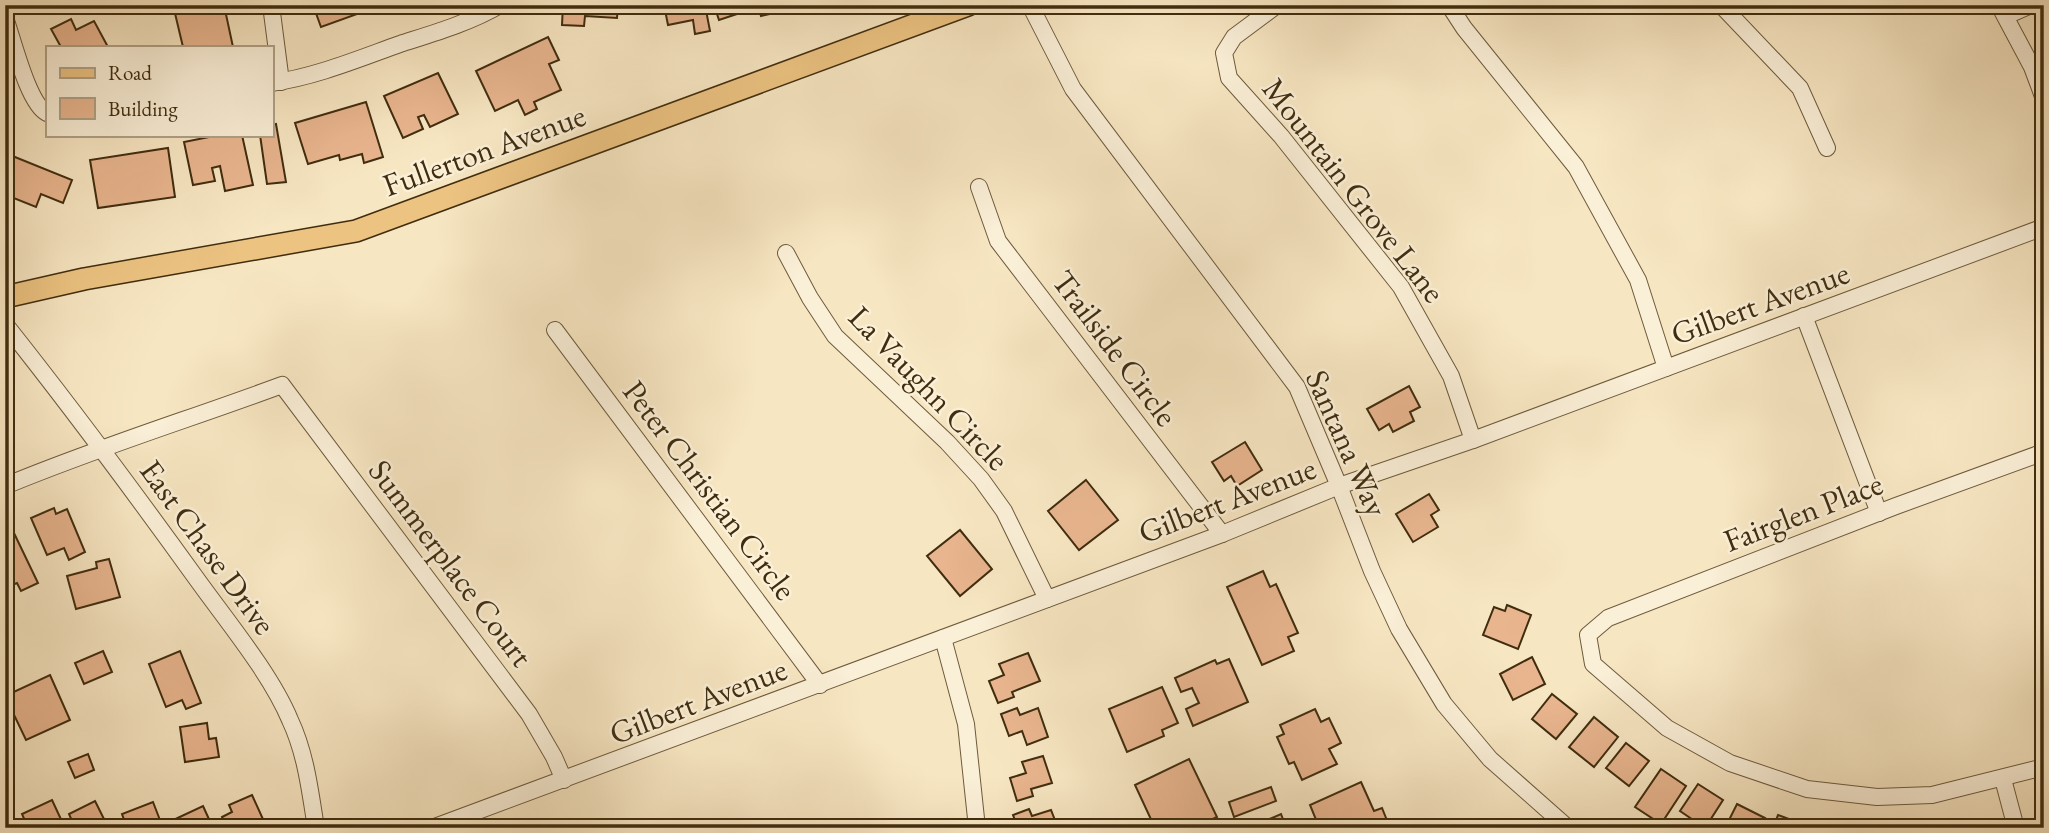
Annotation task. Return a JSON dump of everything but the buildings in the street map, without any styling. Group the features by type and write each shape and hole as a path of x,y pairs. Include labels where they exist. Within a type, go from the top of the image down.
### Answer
{"main road":[{"name":"Fullerton Avenue","path":"5,297 83,279 356,231 968,5"}],"street":[{"path":"271,5 276,83 322,71 482,16 500,5"},
{"name":"Santana Way","path":"1030,5 1073,89 1297,387 1372,571 1399,629 1444,704 1490,759 1568,828"},
{"name":"Mountain Grove Lane","path":"1277,5 1234,37 1224,53 1229,78 1281,136 1401,287 1451,376 1472,440"},
{"path":"1449,5 1472,38 1576,167 1638,280 1666,368"},
{"path":"1721,5 1800,88 1827,148"},
{"path":"2031,5 2003,11 2032,67 2044,99"},
{"path":"5,18 30,92 44,112"},
{"name":"Trailside Circle","path":"979,187 998,241 1222,534"},
{"name":"Gilbert Avenue","path":"432,828 1222,534 1339,486 1472,440 2044,227"},
{"name":"La Vaughn Circle","path":"786,253 810,298 835,336 947,442 981,480 1004,511 1048,599"},
{"path":"1804,316 1879,513"},
{"name":"East Chase Drive","path":"5,324 103,449 279,698 290,718 305,764 316,828"},
{"name":"Peter Christian Circle","path":"555,330 820,685"},
{"name":"Summerplace Court","path":"103,449 282,385 529,714 564,780"},
{"path":"5,486 82,454 103,449"},
{"name":"Fairglen Place","path":"2003,779 1932,795 1877,797 1807,789 1730,763 1667,728 1593,664 1588,635 1608,618 2044,452"},
{"path":"943,638 966,724 977,828"},
{"path":"2016,828 2003,779 2044,767"}]}
